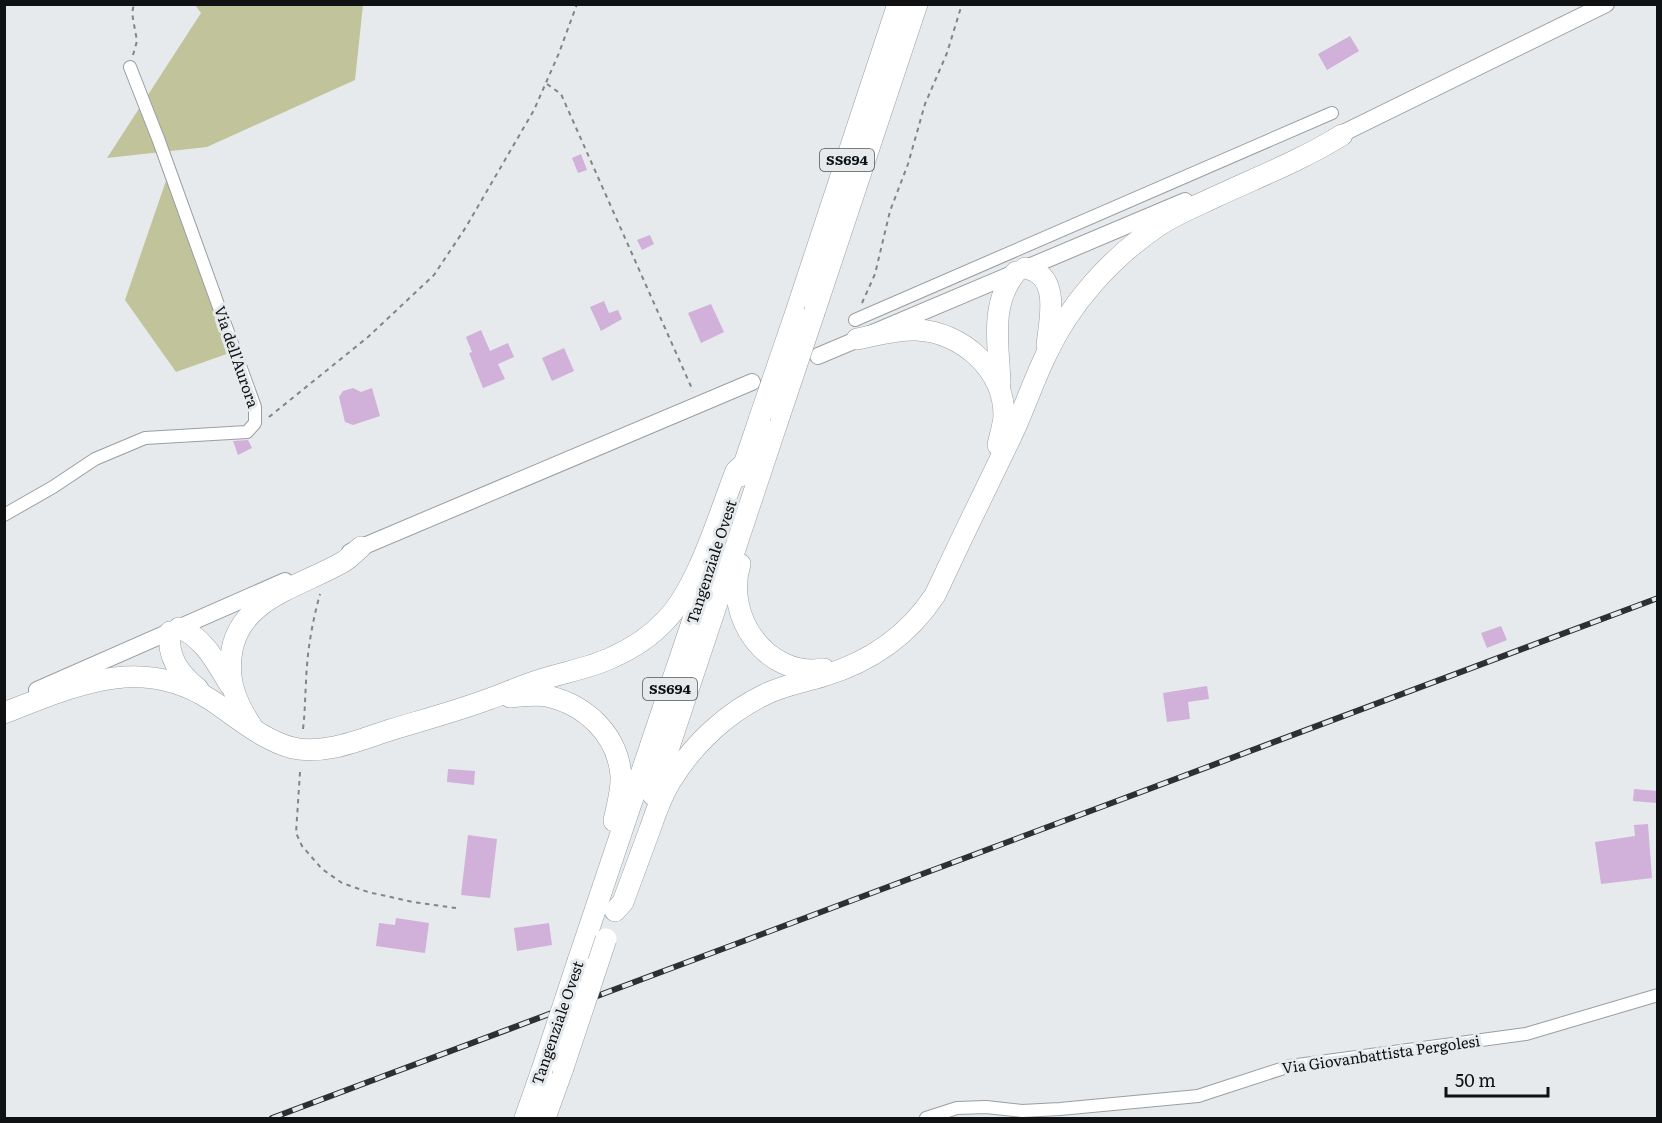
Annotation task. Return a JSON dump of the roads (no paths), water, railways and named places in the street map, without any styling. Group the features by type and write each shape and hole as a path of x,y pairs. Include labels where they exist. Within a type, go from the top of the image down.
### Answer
{"highway":[{"name":"Tangenziale Ovest","path":"805,312 898,4"},
{"name":"Tangenziale Ovest","path":"545,1119 552,1069 578,961 596,940 615,910 770,416 805,312 917,4"},
{"path":"615,910 622,902 659,804 671,780 706,736 738,710 767,693 858,663 891,644 926,609 935,595 990,477 1009,442 1046,355 1062,326 1083,296 1108,267 1160,224 1319,149 1342,135"},
{"path":"990,477 1004,417 996,332 998,314 1005,288 1021,270 1034,270 1042,275 1050,291 1051,308 1046,355"},
{"path":"856,330 919,330 955,340 972,350 987,367 996,383 1001,399"},
{"name":"Tangenziale Ovest","path":"525,1119 552,1069 596,940 745,463 770,416"},
{"path":"770,416 779,439 739,570 736,593 741,616 750,635 765,653 783,663 798,668 819,669 858,663"},
{"path":"4,713 75,686 119,676 140,676 192,689 270,739 294,748 327,748 489,700 539,680 612,658 651,635 667,620 684,597 695,576 736,471 745,463"},
{"path":"233,691 230,676 232,646 240,626 252,610 269,598 346,561 361,548"},
{"path":"210,700 189,682 175,665 169,644 175,630 189,631 207,649 255,731"},
{"path":"489,700 545,696 569,703 588,713 604,731 616,752 621,776 620,798 585,923 596,940"}],"street":[{"path":"856,330 1021,270 1342,135 1606,4"},
{"name":"Via dell'Aurora","path":"4,515 53,487 95,459 120,447 146,438 248,432 255,423 255,407 130,67"},
{"path":"818,356 856,330 1332,112"},
{"path":"4,705 361,548 752,382"},
{"name":"Via Giovanbattista Pergolesi","path":"926,1119 957,1108 986,1107 1022,1111 1198,1096 1290,1066 1526,1034 1658,995"}],"railway":[{"path":"272,1118 1658,598"}]}
